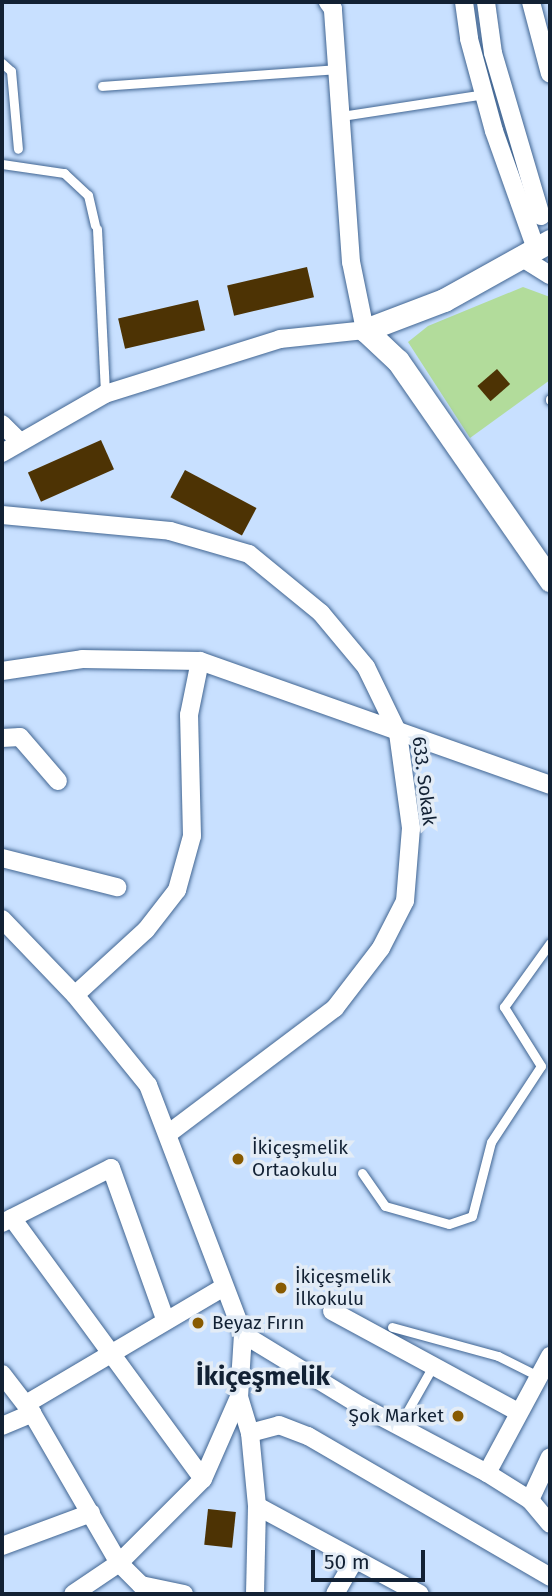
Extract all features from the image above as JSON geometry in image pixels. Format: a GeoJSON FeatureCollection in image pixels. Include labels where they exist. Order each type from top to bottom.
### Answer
{"type":"FeatureCollection","features":[{"type":"Feature","properties":{"kind":"street"},"geometry":{"type":"LineString","coordinates":[[328,2],[333,9],[351,262],[365,330],[406,371],[550,580]]}},
{"type":"Feature","properties":{"kind":"street"},"geometry":{"type":"LineString","coordinates":[[464,2],[485,94],[536,249],[550,275]]}},
{"type":"Feature","properties":{"kind":"street"},"geometry":{"type":"LineString","coordinates":[[486,2],[493,53],[541,216]]}},
{"type":"Feature","properties":{"kind":"street"},"geometry":{"type":"LineString","coordinates":[[531,2],[550,74]]}},
{"type":"Feature","properties":{"kind":"street"},"geometry":{"type":"LineString","coordinates":[[2,453],[105,394],[280,339],[365,330],[444,300],[536,249]]}},
{"type":"Feature","properties":{"kind":"street"},"geometry":{"type":"LineString","coordinates":[[2,424],[20,442]]}},
{"type":"Feature","properties":{"kind":"street","name":"633. Sokak"},"geometry":{"type":"LineString","coordinates":[[2,515],[170,531],[249,554],[321,613],[366,667],[398,733],[411,828],[405,901],[381,948],[335,1008],[168,1134]]}},
{"type":"Feature","properties":{"kind":"street"},"geometry":{"type":"LineString","coordinates":[[2,671],[82,659],[200,661],[550,785]]}},
{"type":"Feature","properties":{"kind":"street"},"geometry":{"type":"LineString","coordinates":[[75,995],[146,930],[177,890],[192,836],[189,715],[200,661]]}},
{"type":"Feature","properties":{"kind":"street"},"geometry":{"type":"LineString","coordinates":[[2,738],[20,737],[58,781]]}},
{"type":"Feature","properties":{"kind":"street"},"geometry":{"type":"LineString","coordinates":[[2,858],[117,887]]}},
{"type":"Feature","properties":{"kind":"street"},"geometry":{"type":"LineString","coordinates":[[2,919],[75,995],[148,1085],[243,1334],[239,1397],[203,1479],[119,1563],[73,1594]]}},
{"type":"Feature","properties":{"kind":"street"},"geometry":{"type":"LineString","coordinates":[[166,1320],[111,1168],[7,1220],[113,1353],[203,1479]]}},
{"type":"Feature","properties":{"kind":"street"},"geometry":{"type":"LineString","coordinates":[[2,1426],[113,1353],[225,1287]]}},
{"type":"Feature","properties":{"kind":"street"},"geometry":{"type":"LineString","coordinates":[[332,1311],[518,1412]]}},
{"type":"Feature","properties":{"kind":"street"},"geometry":{"type":"LineString","coordinates":[[243,1334],[399,1426],[487,1473],[530,1500],[550,1524]]}},
{"type":"Feature","properties":{"kind":"street"},"geometry":{"type":"LineString","coordinates":[[487,1473],[518,1412],[546,1367]]}},
{"type":"Feature","properties":{"kind":"street"},"geometry":{"type":"LineString","coordinates":[[2,1374],[29,1409],[119,1563],[141,1585],[184,1594]]}},
{"type":"Feature","properties":{"kind":"street"},"geometry":{"type":"LineString","coordinates":[[239,1397],[250,1433],[257,1506],[258,1593]]}},
{"type":"Feature","properties":{"kind":"street"},"geometry":{"type":"LineString","coordinates":[[250,1433],[279,1424],[308,1436],[550,1577]]}},
{"type":"Feature","properties":{"kind":"street"},"geometry":{"type":"LineString","coordinates":[[530,1500],[550,1457]]}},
{"type":"Feature","properties":{"kind":"street"},"geometry":{"type":"LineString","coordinates":[[257,1506],[420,1594]]}},
{"type":"Feature","properties":{"kind":"street"},"geometry":{"type":"LineString","coordinates":[[2,1546],[91,1513]]}},
{"type":"Feature","properties":{"kind":"street"},"geometry":{"type":"LineString","coordinates":[[335,1594],[355,1559]]}},
{"type":"Feature","properties":{"kind":"lane"},"geometry":{"type":"LineString","coordinates":[[2,63],[11,71],[18,149]]}},
{"type":"Feature","properties":{"kind":"lane"},"geometry":{"type":"LineString","coordinates":[[102,86],[337,69]]}},
{"type":"Feature","properties":{"kind":"lane"},"geometry":{"type":"LineString","coordinates":[[341,116],[485,94]]}},
{"type":"Feature","properties":{"kind":"lane"},"geometry":{"type":"LineString","coordinates":[[2,164],[64,173],[88,195],[96,227],[105,394]]}},
{"type":"Feature","properties":{"kind":"lane"},"geometry":{"type":"LineString","coordinates":[[362,1173],[385,1206],[449,1224],[472,1216],[491,1142],[541,1066],[503,1006],[550,943]]}},
{"type":"Feature","properties":{"kind":"lane"},"geometry":{"type":"LineString","coordinates":[[392,1327],[546,1367]]}},
{"type":"Feature","properties":{"kind":"lane"},"geometry":{"type":"LineString","coordinates":[[399,1426],[433,1366]]}},
{"type":"Feature","properties":{"kind":"green space"},"geometry":{"type":"Polygon","coordinates":[[[523,287],[550,297],[550,380],[470,438],[408,342],[428,326],[523,287]]]}},
{"type":"Feature","properties":{"kind":"building"},"geometry":{"type":"Polygon","coordinates":[[[307,267],[314,297],[234,316],[227,285],[307,267]]]}},
{"type":"Feature","properties":{"kind":"building"},"geometry":{"type":"Polygon","coordinates":[[[198,300],[205,330],[125,349],[118,318],[198,300]]]}},
{"type":"Feature","properties":{"kind":"building"},"geometry":{"type":"Polygon","coordinates":[[[497,369],[510,384],[490,401],[477,386],[497,369]]]}},
{"type":"Feature","properties":{"kind":"building"},"geometry":{"type":"Polygon","coordinates":[[[101,440],[114,469],[41,502],[28,473],[101,440]]]}},
{"type":"Feature","properties":{"kind":"building"},"geometry":{"type":"Polygon","coordinates":[[[185,470],[257,508],[242,535],[170,497],[185,470]]]}},
{"type":"Feature","properties":{"kind":"building"},"geometry":{"type":"Polygon","coordinates":[[[208,1509],[236,1512],[232,1548],[204,1545],[208,1509]]]}},
{"type":"Feature","properties":{"kind":"place","name":"İkiçeşmelik Ortaokulu"},"geometry":{"type":"Point","coordinates":[238,1159]}},
{"type":"Feature","properties":{"kind":"place","name":"İkiçeşmelik İlkokulu"},"geometry":{"type":"Point","coordinates":[281,1288]}},
{"type":"Feature","properties":{"kind":"place","name":"Beyaz Fırın"},"geometry":{"type":"Point","coordinates":[198,1323]}},
{"type":"Feature","properties":{"kind":"place","name":"Şok Market"},"geometry":{"type":"Point","coordinates":[458,1416]}},
{"type":"Feature","properties":{"kind":"district","name":"İkiçeşmelik"},"geometry":{"type":"Point","coordinates":[263,1377]}}]}
